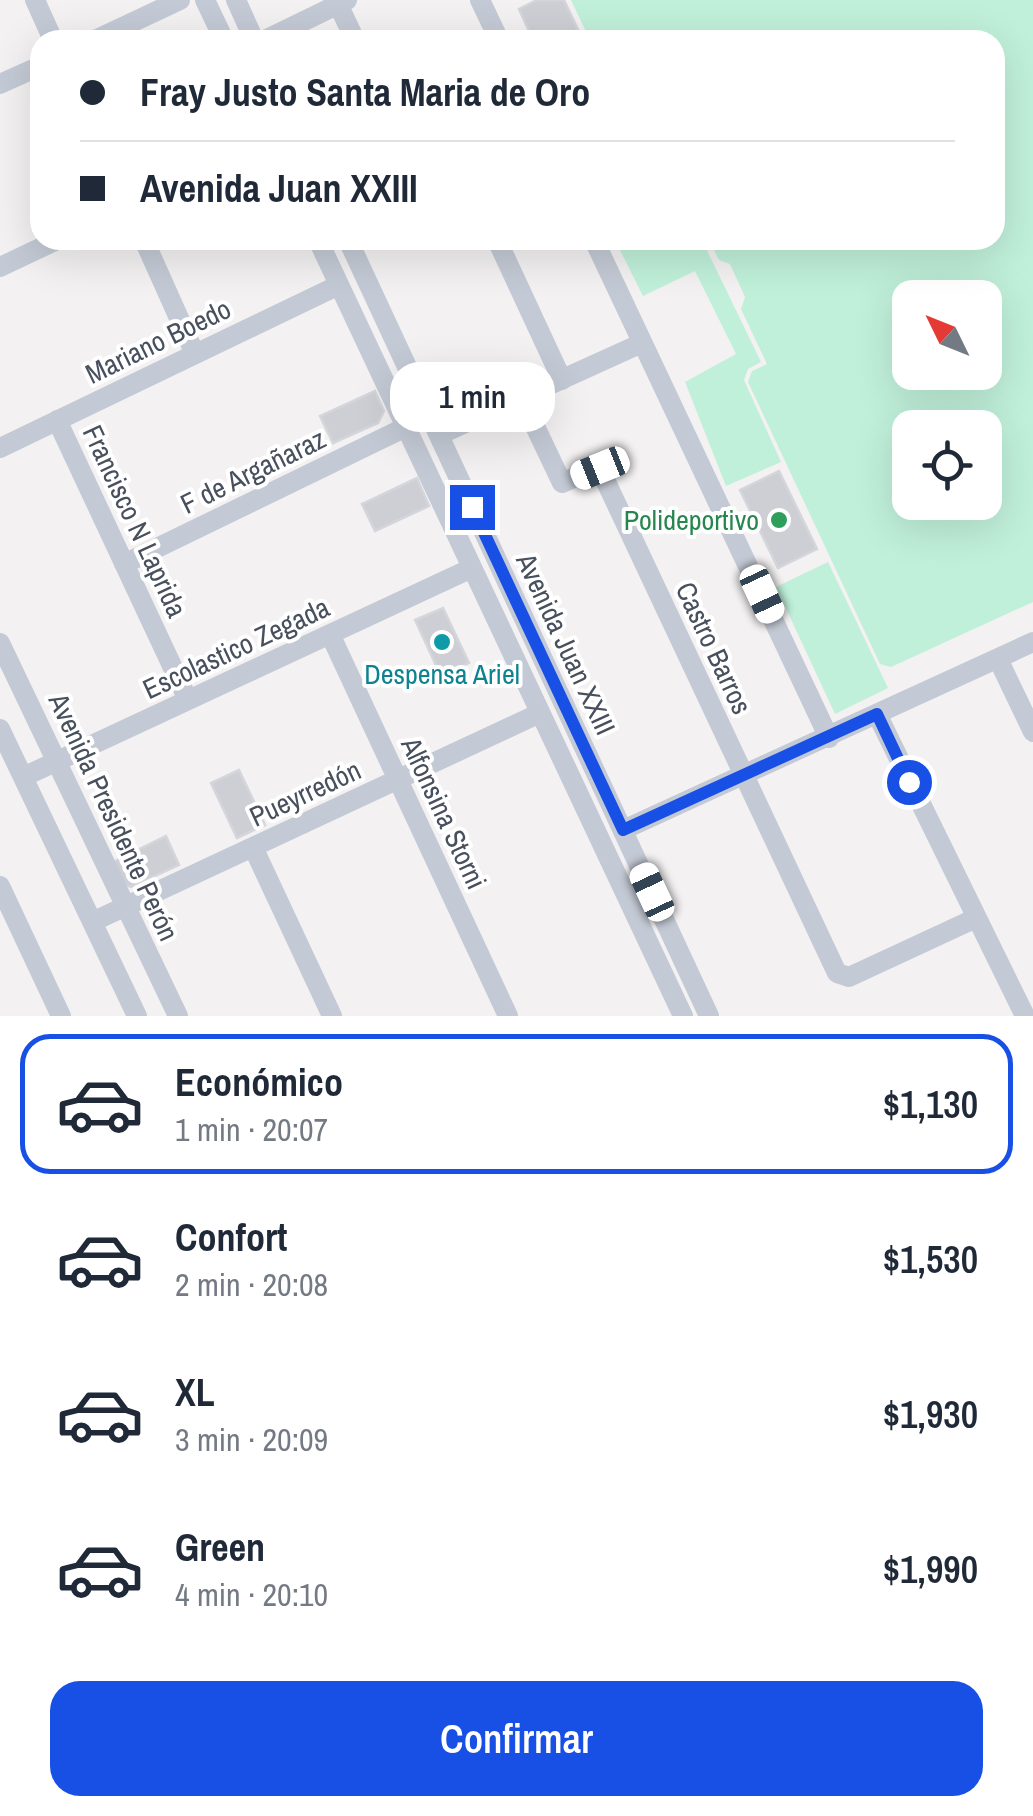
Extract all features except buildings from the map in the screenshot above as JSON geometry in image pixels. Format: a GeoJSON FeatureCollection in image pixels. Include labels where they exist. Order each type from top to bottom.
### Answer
{"type":"FeatureCollection","features":[{"type":"Feature","properties":{"kind":"street"},"geometry":{"type":"LineString","coordinates":[[35,0],[48,30]]}},
{"type":"Feature","properties":{"kind":"street"},"geometry":{"type":"LineString","coordinates":[[116,30],[180,0]]}},
{"type":"Feature","properties":{"kind":"street"},"geometry":{"type":"LineString","coordinates":[[205,0],[219,30]]}},
{"type":"Feature","properties":{"kind":"street"},"geometry":{"type":"LineString","coordinates":[[236,0],[250,30]]}},
{"type":"Feature","properties":{"kind":"street"},"geometry":{"type":"LineString","coordinates":[[480,0],[494,30]]}},
{"type":"Feature","properties":{"kind":"street"},"geometry":{"type":"LineString","coordinates":[[286,30],[343,2],[351,30]]}},
{"type":"Feature","properties":{"kind":"street"},"geometry":{"type":"LineString","coordinates":[[0,84],[30,70]]}},
{"type":"Feature","properties":{"kind":"street"},"geometry":{"type":"LineString","coordinates":[[0,267],[36,250]]}},
{"type":"Feature","properties":{"kind":"street"},"geometry":{"type":"LineString","coordinates":[[149,250],[196,354]]}},
{"type":"Feature","properties":{"kind":"street","name":"Avenida Juan XXIII"},"geometry":{"type":"LineString","coordinates":[[323,250],[683,1016]]}},
{"type":"Feature","properties":{"kind":"street","name":"Avenida Juan XXIII"},"geometry":{"type":"LineString","coordinates":[[353,250],[709,1016]]}},
{"type":"Feature","properties":{"kind":"street"},"geometry":{"type":"LineString","coordinates":[[503,250],[562,380]]}},
{"type":"Feature","properties":{"kind":"street"},"geometry":{"type":"LineString","coordinates":[[599,250],[829,738]]}},
{"type":"Feature","properties":{"kind":"street","name":"Mariano Boedo"},"geometry":{"type":"LineString","coordinates":[[0,448],[339,284]]}},
{"type":"Feature","properties":{"kind":"street"},"geometry":{"type":"LineString","coordinates":[[439,436],[642,343]]}},
{"type":"Feature","properties":{"kind":"street","name":"Castro Barros"},"geometry":{"type":"LineString","coordinates":[[522,399],[562,483],[600,468],[838,973],[850,977],[974,920]]}},
{"type":"Feature","properties":{"kind":"street","name":"Francisco N Laprida"},"geometry":{"type":"LineString","coordinates":[[57,420],[188,700]]}},
{"type":"Feature","properties":{"kind":"street","name":"F de Argañaraz"},"geometry":{"type":"LineString","coordinates":[[124,564],[406,427]]}},
{"type":"Feature","properties":{"kind":"street","name":"Escolastico Zegada"},"geometry":{"type":"LineString","coordinates":[[23,777],[472,568]]}},
{"type":"Feature","properties":{"kind":"street","name":"Alfonsina Storni"},"geometry":{"type":"LineString","coordinates":[[330,634],[508,1016]]}},
{"type":"Feature","properties":{"kind":"street","name":"Avenida Presidente Perón"},"geometry":{"type":"LineString","coordinates":[[0,642],[178,1016]]}},
{"type":"Feature","properties":{"kind":"street"},"geometry":{"type":"LineString","coordinates":[[623,830],[1033,642]]}},
{"type":"Feature","properties":{"kind":"street"},"geometry":{"type":"LineString","coordinates":[[998,658],[1033,732]]}},
{"type":"Feature","properties":{"kind":"street","name":"Pueyrredón"},"geometry":{"type":"LineString","coordinates":[[92,922],[540,713]]}},
{"type":"Feature","properties":{"kind":"street"},"geometry":{"type":"LineString","coordinates":[[877,714],[974,920],[1025,1016]]}},
{"type":"Feature","properties":{"kind":"street"},"geometry":{"type":"LineString","coordinates":[[0,729],[138,1016]]}},
{"type":"Feature","properties":{"kind":"street"},"geometry":{"type":"LineString","coordinates":[[252,847],[332,1016]]}},
{"type":"Feature","properties":{"kind":"street"},"geometry":{"type":"LineString","coordinates":[[0,886],[8,926],[61,1016]]}},
{"type":"Feature","properties":{"kind":"green space"},"geometry":{"type":"Polygon","coordinates":[[[571,0],[1033,0],[1033,602],[891,667],[880,664],[748,382],[752,371],[767,364],[741,309],[745,297],[730,264],[719,260],[714,250],[1005,250],[1005,30],[585,30],[571,0]]]}},
{"type":"Feature","properties":{"kind":"green space"},"geometry":{"type":"Polygon","coordinates":[[[620,250],[707,250],[761,362],[748,369],[744,380],[781,462],[726,486],[685,382],[736,354],[695,271],[643,296],[620,250]]]}},
{"type":"Feature","properties":{"kind":"green space"},"geometry":{"type":"Polygon","coordinates":[[[828,562],[888,688],[835,714],[776,587],[828,562]]]}},
{"type":"Feature","properties":{"kind":"place","name":"Polideportivo"},"geometry":{"type":"Point","coordinates":[779,520]}},
{"type":"Feature","properties":{"kind":"place","name":"Despensa Ariel"},"geometry":{"type":"Point","coordinates":[442,642]}},
{"type":"Feature","properties":{"kind":"route"},"geometry":{"type":"LineString","coordinates":[[472,507],[623,830],[877,714],[909,782]]}}]}
